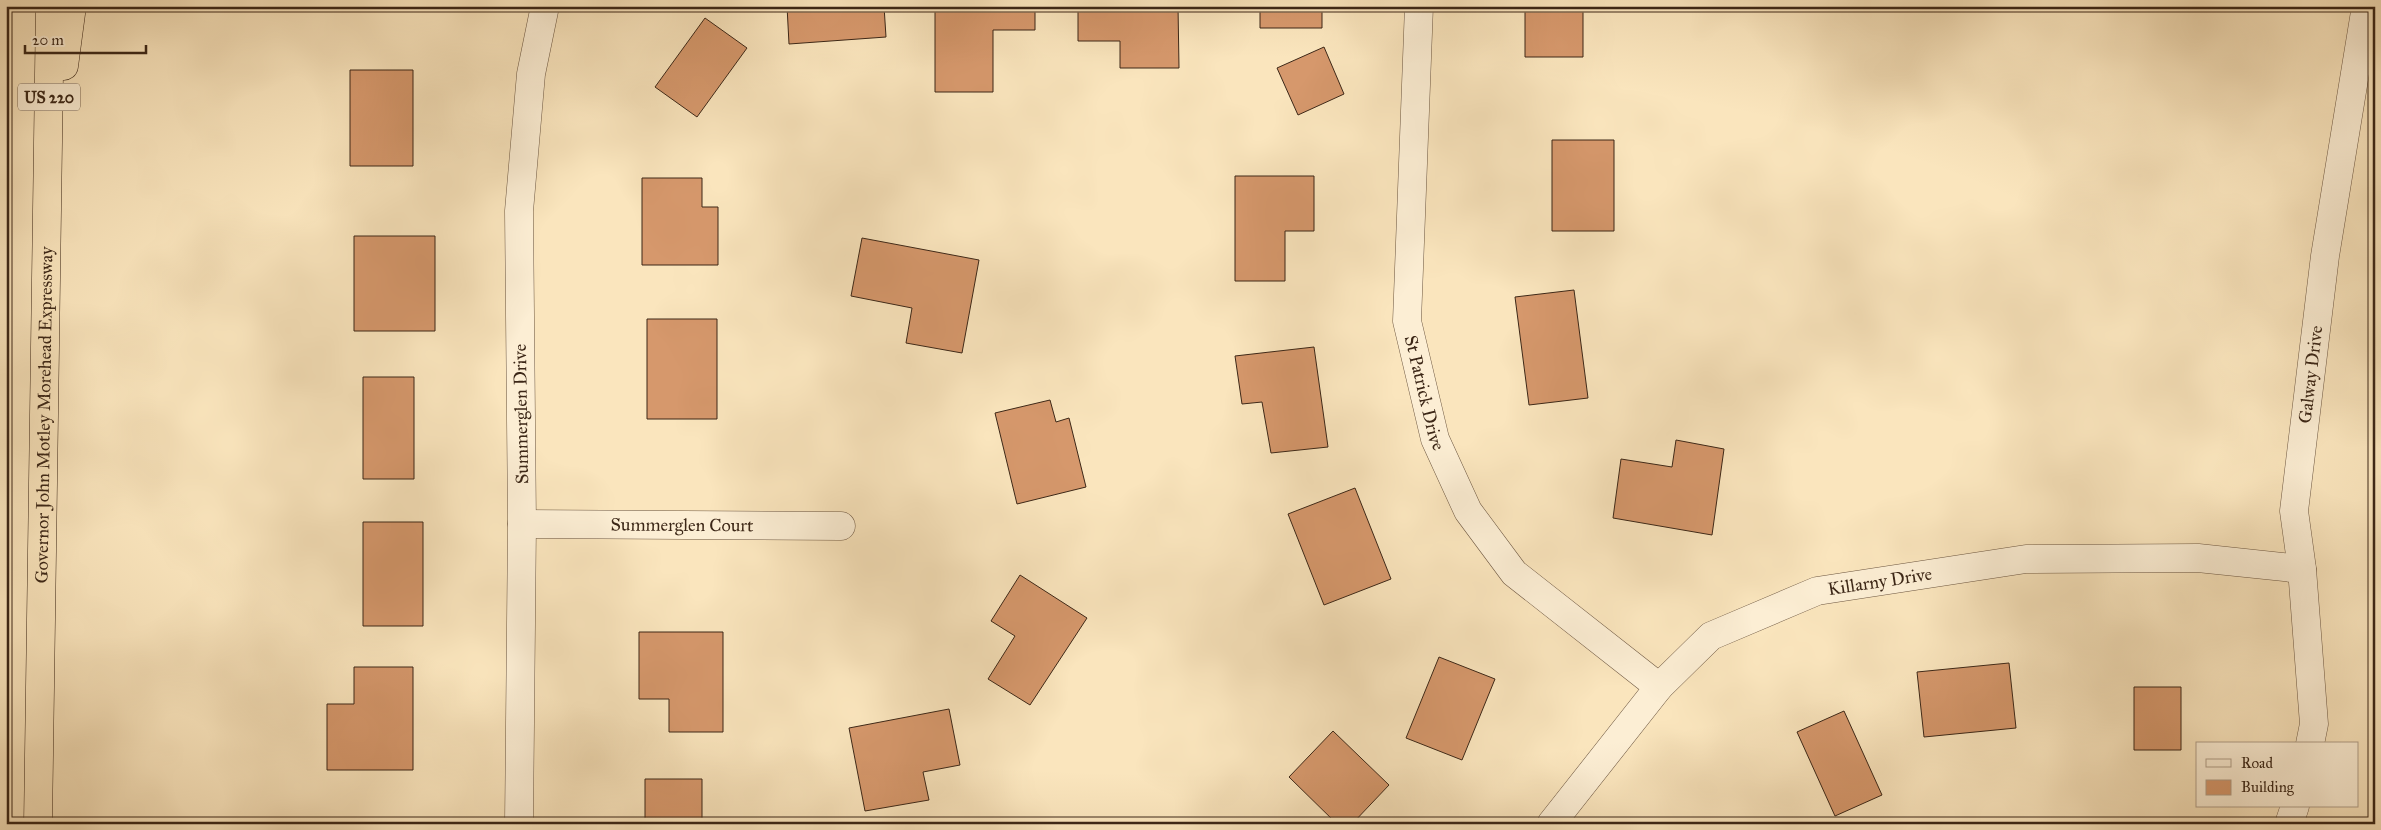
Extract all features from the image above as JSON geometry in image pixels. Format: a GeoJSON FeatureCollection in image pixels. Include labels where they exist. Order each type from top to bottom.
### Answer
{"type":"FeatureCollection","features":[{"type":"Feature","properties":{"kind":"highway","name":"Governor John Motley Morehead Expressway"},"geometry":{"type":"LineString","coordinates":[[38,824],[50,6]]}},
{"type":"Feature","properties":{"kind":"highway"},"geometry":{"type":"LineString","coordinates":[[48,188],[72,6]]}},
{"type":"Feature","properties":{"kind":"street","name":"Summerglen Drive"},"geometry":{"type":"LineString","coordinates":[[519,824],[522,524],[519,211],[532,74],[545,6]]}},
{"type":"Feature","properties":{"kind":"street","name":"St Patrick Drive"},"geometry":{"type":"LineString","coordinates":[[1419,6],[1407,321],[1435,439],[1468,511],[1514,573],[1659,687]]}},
{"type":"Feature","properties":{"kind":"street","name":"Galway Drive"},"geometry":{"type":"LineString","coordinates":[[2310,742],[2314,724],[2302,569],[2294,511],[2325,256],[2366,6]]}},
{"type":"Feature","properties":{"kind":"street","name":"Summerglen Court"},"geometry":{"type":"LineString","coordinates":[[522,524],[841,526]]}},
{"type":"Feature","properties":{"kind":"street","name":"Killarny Drive"},"geometry":{"type":"LineString","coordinates":[[1551,824],[1659,687],[1711,636],[1817,591],[2026,559],[2198,558],[2302,569]]}},
{"type":"Feature","properties":{"kind":"street"},"geometry":{"type":"LineString","coordinates":[[2289,824],[2294,808]]}},
{"type":"Feature","properties":{"kind":"building"},"geometry":{"type":"Polygon","coordinates":[[[787,6],[884,6],[886,37],[789,44],[787,6]]]}},
{"type":"Feature","properties":{"kind":"building"},"geometry":{"type":"Polygon","coordinates":[[[935,6],[1035,6],[1035,30],[993,30],[993,92],[935,92],[935,6]]]}},
{"type":"Feature","properties":{"kind":"building"},"geometry":{"type":"Polygon","coordinates":[[[1078,6],[1178,6],[1179,68],[1120,68],[1120,41],[1078,41],[1078,6]]]}},
{"type":"Feature","properties":{"kind":"building"},"geometry":{"type":"Polygon","coordinates":[[[1260,6],[1322,6],[1322,28],[1260,28],[1260,6]]]}},
{"type":"Feature","properties":{"kind":"building"},"geometry":{"type":"Polygon","coordinates":[[[1525,6],[1583,6],[1583,57],[1525,57],[1525,6]]]}},
{"type":"Feature","properties":{"kind":"building"},"geometry":{"type":"Polygon","coordinates":[[[705,18],[747,48],[697,117],[655,87],[705,18]]]}},
{"type":"Feature","properties":{"kind":"building"},"geometry":{"type":"Polygon","coordinates":[[[1324,47],[1344,94],[1298,115],[1277,68],[1324,47]]]}},
{"type":"Feature","properties":{"kind":"building"},"geometry":{"type":"Polygon","coordinates":[[[350,70],[413,70],[413,166],[350,166],[350,70]]]}},
{"type":"Feature","properties":{"kind":"building"},"geometry":{"type":"Polygon","coordinates":[[[1552,140],[1614,140],[1614,231],[1552,231],[1552,140]]]}},
{"type":"Feature","properties":{"kind":"building"},"geometry":{"type":"Polygon","coordinates":[[[1235,176],[1314,176],[1314,231],[1285,231],[1285,281],[1235,281],[1235,176]]]}},
{"type":"Feature","properties":{"kind":"building"},"geometry":{"type":"Polygon","coordinates":[[[642,178],[702,178],[702,207],[718,207],[718,265],[642,265],[642,178]]]}},
{"type":"Feature","properties":{"kind":"building"},"geometry":{"type":"Polygon","coordinates":[[[354,236],[435,236],[435,331],[354,331],[354,236]]]}},
{"type":"Feature","properties":{"kind":"building"},"geometry":{"type":"Polygon","coordinates":[[[862,238],[979,260],[962,353],[906,343],[912,308],[851,296],[862,238]]]}},
{"type":"Feature","properties":{"kind":"building"},"geometry":{"type":"Polygon","coordinates":[[[1574,290],[1588,398],[1529,405],[1515,297],[1574,290]]]}},
{"type":"Feature","properties":{"kind":"building"},"geometry":{"type":"Polygon","coordinates":[[[647,319],[717,319],[717,419],[647,419],[647,319]]]}},
{"type":"Feature","properties":{"kind":"building"},"geometry":{"type":"Polygon","coordinates":[[[1314,347],[1328,447],[1271,453],[1262,402],[1242,404],[1235,356],[1314,347]]]}},
{"type":"Feature","properties":{"kind":"building"},"geometry":{"type":"Polygon","coordinates":[[[363,377],[414,377],[414,479],[363,479],[363,377]]]}},
{"type":"Feature","properties":{"kind":"building"},"geometry":{"type":"Polygon","coordinates":[[[1050,400],[1056,422],[1069,418],[1086,487],[1017,504],[995,413],[1050,400]]]}},
{"type":"Feature","properties":{"kind":"building"},"geometry":{"type":"Polygon","coordinates":[[[1676,440],[1724,449],[1712,535],[1613,518],[1621,459],[1672,467],[1676,440]]]}},
{"type":"Feature","properties":{"kind":"building"},"geometry":{"type":"Polygon","coordinates":[[[1355,488],[1391,579],[1324,605],[1288,514],[1355,488]]]}},
{"type":"Feature","properties":{"kind":"building"},"geometry":{"type":"Polygon","coordinates":[[[363,522],[423,522],[423,626],[363,626],[363,522]]]}},
{"type":"Feature","properties":{"kind":"building"},"geometry":{"type":"Polygon","coordinates":[[[1020,575],[1087,618],[1030,705],[988,679],[1015,636],[991,621],[1020,575]]]}},
{"type":"Feature","properties":{"kind":"building"},"geometry":{"type":"Polygon","coordinates":[[[639,632],[723,632],[723,732],[669,732],[669,699],[639,699],[639,632]]]}},
{"type":"Feature","properties":{"kind":"building"},"geometry":{"type":"Polygon","coordinates":[[[1439,657],[1495,679],[1462,760],[1406,738],[1439,657]]]}},
{"type":"Feature","properties":{"kind":"building"},"geometry":{"type":"Polygon","coordinates":[[[2009,663],[2016,728],[1924,737],[1917,672],[2009,663]]]}},
{"type":"Feature","properties":{"kind":"building"},"geometry":{"type":"Polygon","coordinates":[[[354,667],[413,667],[413,770],[327,770],[327,704],[354,704],[354,667]]]}},
{"type":"Feature","properties":{"kind":"building"},"geometry":{"type":"Polygon","coordinates":[[[2134,687],[2181,687],[2181,750],[2134,750],[2134,687]]]}},
{"type":"Feature","properties":{"kind":"building"},"geometry":{"type":"Polygon","coordinates":[[[949,709],[960,765],[923,772],[929,800],[865,811],[849,728],[949,709]]]}},
{"type":"Feature","properties":{"kind":"building"},"geometry":{"type":"Polygon","coordinates":[[[1844,711],[1882,795],[1835,816],[1797,732],[1844,711]]]}},
{"type":"Feature","properties":{"kind":"building"},"geometry":{"type":"Polygon","coordinates":[[[1333,731],[1389,785],[1352,824],[1337,824],[1289,777],[1333,731]]]}},
{"type":"Feature","properties":{"kind":"building"},"geometry":{"type":"Polygon","coordinates":[[[645,779],[702,779],[702,821],[729,821],[729,824],[645,824],[645,779]]]}},
{"type":"Feature","properties":{"kind":"building"},"geometry":{"type":"Polygon","coordinates":[[[352,822],[406,822],[406,824],[352,824],[352,822]]]}}]}
